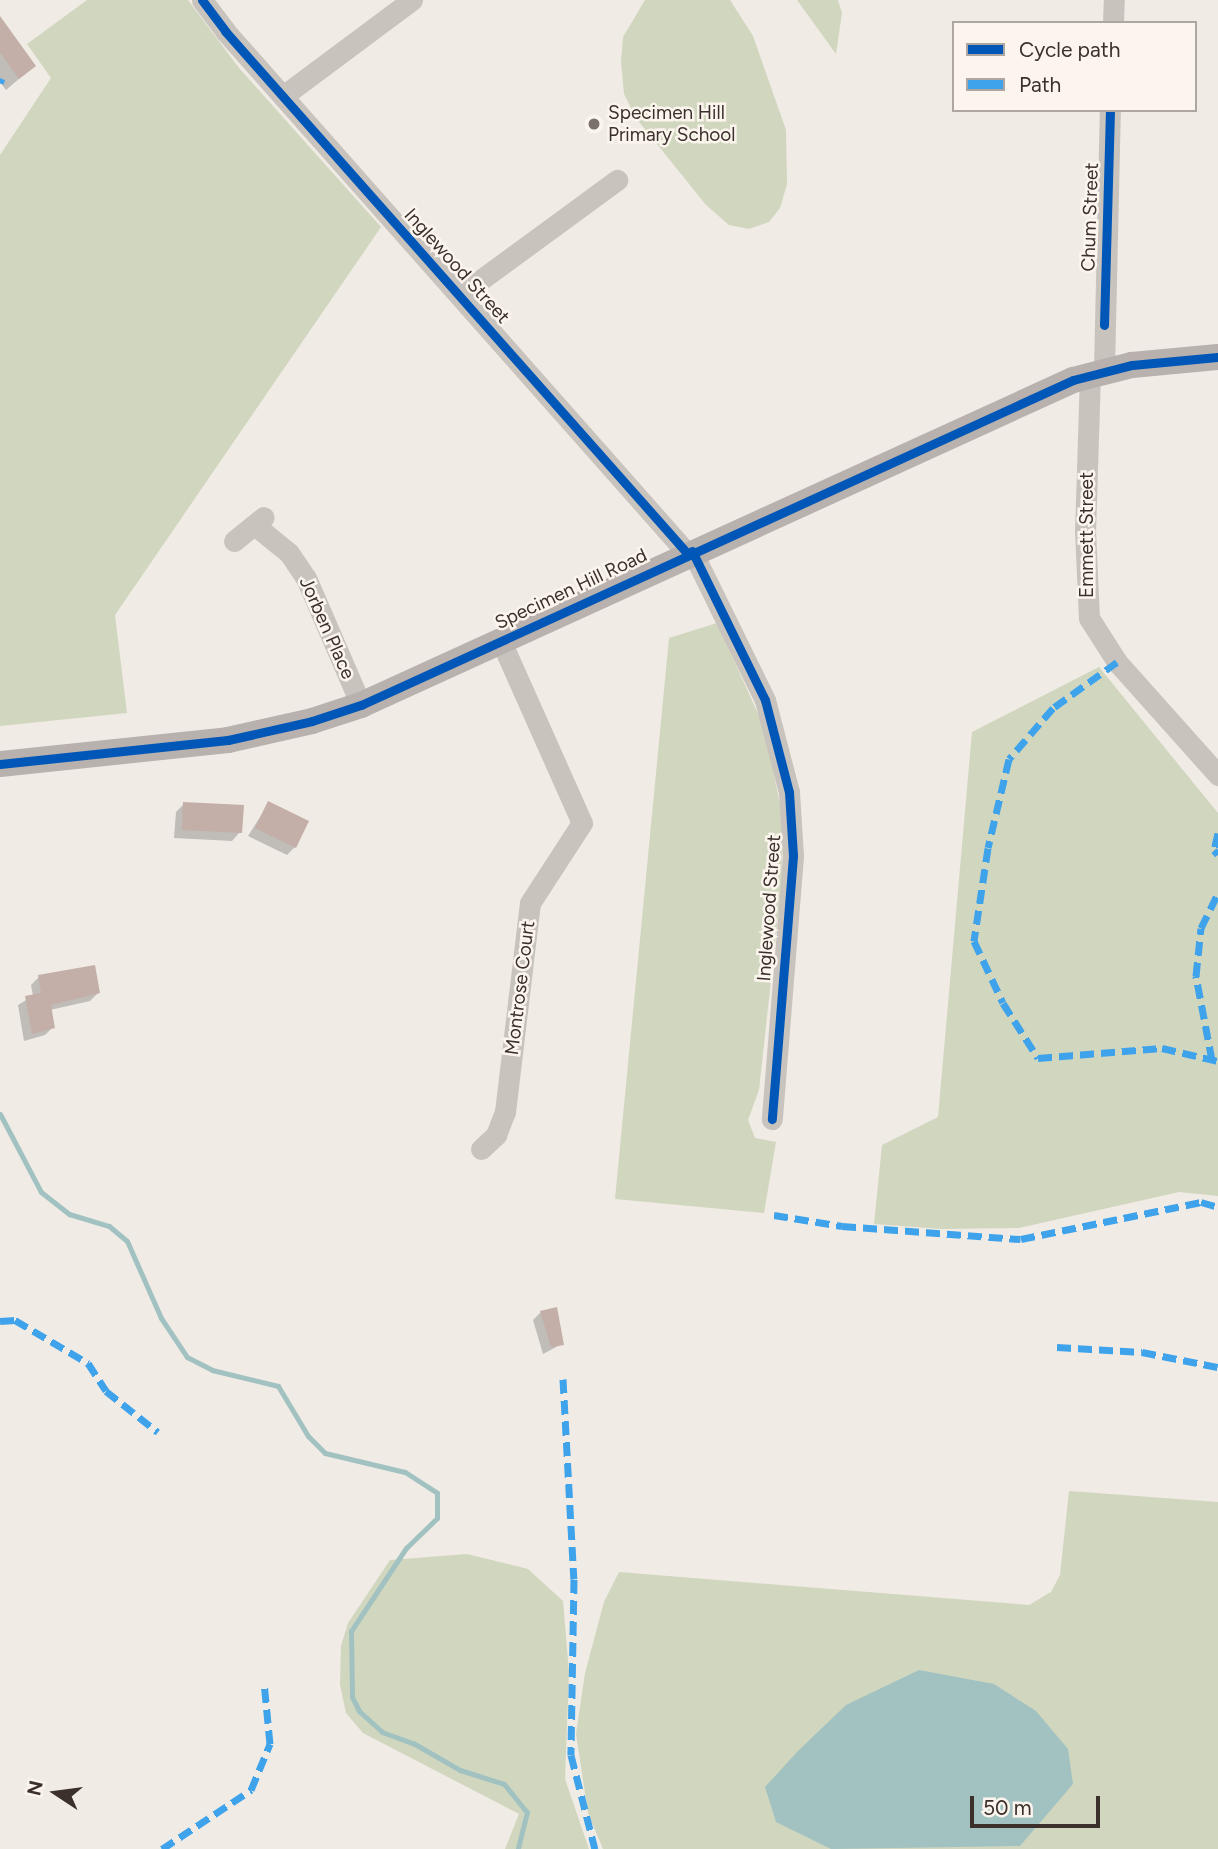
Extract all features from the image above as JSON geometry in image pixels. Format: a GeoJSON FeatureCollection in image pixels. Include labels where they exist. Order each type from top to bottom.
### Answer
{"type":"FeatureCollection","features":[{"type":"Feature","properties":{"kind":"main road","name":"Specimen Hill Road"},"geometry":{"type":"LineString","coordinates":[[0,764],[228,740],[312,722],[361,705],[690,552],[1097,371],[1218,357]]}},
{"type":"Feature","properties":{"kind":"street","name":"Inglewood Street"},"geometry":{"type":"LineString","coordinates":[[202,0],[283,96],[690,552],[765,700],[789,792],[793,856],[772,1119]]}},
{"type":"Feature","properties":{"kind":"street"},"geometry":{"type":"LineString","coordinates":[[283,96],[412,0]]}},
{"type":"Feature","properties":{"kind":"street"},"geometry":{"type":"LineString","coordinates":[[1113,21],[1114,0]]}},
{"type":"Feature","properties":{"kind":"street","name":"Chum Street"},"geometry":{"type":"LineString","coordinates":[[1097,371],[1110,112]]}},
{"type":"Feature","properties":{"kind":"street"},"geometry":{"type":"LineString","coordinates":[[460,295],[617,180]]}},
{"type":"Feature","properties":{"kind":"street","name":"Emmett Street"},"geometry":{"type":"LineString","coordinates":[[1097,371],[1085,530],[1089,618],[1117,662],[1218,775]]}},
{"type":"Feature","properties":{"kind":"street","name":"Jorben Place"},"geometry":{"type":"LineString","coordinates":[[234,541],[261,521],[289,553],[306,578],[361,705]]}},
{"type":"Feature","properties":{"kind":"street","name":"Montrose Court"},"geometry":{"type":"LineString","coordinates":[[481,1149],[496,1135],[505,1112],[530,903],[582,823],[501,641]]}},
{"type":"Feature","properties":{"kind":"green space"},"geometry":{"type":"Polygon","coordinates":[[[87,0],[188,0],[239,68],[381,227],[115,615],[127,713],[0,726],[0,155],[51,78],[27,44],[87,0]]]}},
{"type":"Feature","properties":{"kind":"green space"},"geometry":{"type":"Polygon","coordinates":[[[645,0],[730,0],[753,36],[786,130],[787,184],[780,208],[769,222],[749,229],[729,225],[706,205],[636,118],[624,94],[621,62],[623,37],[645,0]]]}},
{"type":"Feature","properties":{"kind":"green space"},"geometry":{"type":"Polygon","coordinates":[[[797,0],[838,0],[842,13],[836,54],[797,0]]]}},
{"type":"Feature","properties":{"kind":"green space"},"geometry":{"type":"Polygon","coordinates":[[[717,623],[764,727],[783,818],[782,880],[759,1090],[748,1120],[755,1138],[776,1142],[764,1213],[615,1199],[669,638],[717,623]]]}},
{"type":"Feature","properties":{"kind":"green space"},"geometry":{"type":"Polygon","coordinates":[[[1099,667],[1218,813],[1218,1196],[1179,1192],[1019,1228],[941,1229],[874,1224],[882,1145],[938,1117],[972,732],[1099,667]]]}},
{"type":"Feature","properties":{"kind":"green space"},"geometry":{"type":"Polygon","coordinates":[[[1069,1491],[1218,1502],[1218,1849],[603,1849],[588,1813],[576,1734],[585,1673],[604,1602],[619,1572],[1029,1605],[1051,1592],[1060,1575],[1069,1491]]]}},
{"type":"Feature","properties":{"kind":"green space"},"geometry":{"type":"Polygon","coordinates":[[[467,1554],[528,1569],[563,1601],[569,1672],[565,1779],[589,1849],[505,1849],[519,1814],[363,1733],[346,1713],[340,1685],[341,1646],[348,1623],[390,1560],[467,1554]]]}},
{"type":"Feature","properties":{"kind":"water"},"geometry":{"type":"Polygon","coordinates":[[[919,1670],[994,1684],[1036,1711],[1068,1749],[1073,1784],[1020,1846],[831,1849],[776,1822],[765,1787],[798,1751],[846,1705],[919,1670]]]}},
{"type":"Feature","properties":{"kind":"building"},"geometry":{"type":"Polygon","coordinates":[[[0,16],[36,66],[19,79],[0,52],[0,16]]]}},
{"type":"Feature","properties":{"kind":"building"},"geometry":{"type":"Polygon","coordinates":[[[268,801],[309,821],[296,848],[255,828],[268,801]]]}},
{"type":"Feature","properties":{"kind":"building"},"geometry":{"type":"Polygon","coordinates":[[[183,802],[244,805],[242,833],[182,830],[183,802]]]}},
{"type":"Feature","properties":{"kind":"building"},"geometry":{"type":"Polygon","coordinates":[[[95,965],[100,993],[51,1005],[55,1028],[32,1034],[25,996],[41,993],[38,975],[95,965]]]}},
{"type":"Feature","properties":{"kind":"building"},"geometry":{"type":"Polygon","coordinates":[[[557,1307],[564,1345],[551,1347],[540,1311],[557,1307]]]}},
{"type":"Feature","properties":{"kind":"waterway"},"geometry":{"type":"LineString","coordinates":[[0,1114],[41,1192],[69,1214],[109,1226],[127,1241],[161,1318],[187,1357],[212,1370],[278,1386],[308,1436],[325,1453],[405,1472],[437,1493],[437,1518],[406,1548],[351,1631],[352,1697],[359,1711],[382,1732],[413,1743],[460,1770],[504,1784],[527,1812],[518,1849]]}},
{"type":"Feature","properties":{"kind":"marked path"},"geometry":{"type":"LineString","coordinates":[[0,83],[2,78]]}},
{"type":"Feature","properties":{"kind":"marked path"},"geometry":{"type":"LineString","coordinates":[[1117,662],[1053,708],[1009,759],[988,848],[974,941],[1003,1003],[1038,1058],[1162,1048],[1218,1061]]}},
{"type":"Feature","properties":{"kind":"marked path"},"geometry":{"type":"LineString","coordinates":[[1218,833],[1214,850],[1218,855]]}},
{"type":"Feature","properties":{"kind":"marked path"},"geometry":{"type":"LineString","coordinates":[[1212,1060],[1196,976],[1201,928],[1218,893]]}},
{"type":"Feature","properties":{"kind":"marked path"},"geometry":{"type":"LineString","coordinates":[[774,1215],[842,1226],[1021,1239],[1201,1202],[1218,1207]]}},
{"type":"Feature","properties":{"kind":"marked path"},"geometry":{"type":"LineString","coordinates":[[0,1321],[15,1320],[88,1363],[106,1391],[158,1432]]}},
{"type":"Feature","properties":{"kind":"marked path"},"geometry":{"type":"LineString","coordinates":[[1057,1347],[1142,1352],[1218,1367]]}},
{"type":"Feature","properties":{"kind":"marked path"},"geometry":{"type":"LineString","coordinates":[[563,1379],[574,1579],[571,1755],[595,1849]]}},
{"type":"Feature","properties":{"kind":"marked path"},"geometry":{"type":"LineString","coordinates":[[162,1849],[251,1790],[270,1744],[264,1682]]}},
{"type":"Feature","properties":{"kind":"cycle path"},"geometry":{"type":"LineString","coordinates":[[202,0],[225,31],[687,553]]}},
{"type":"Feature","properties":{"kind":"cycle path"},"geometry":{"type":"LineString","coordinates":[[1104,325],[1110,112]]}},
{"type":"Feature","properties":{"kind":"cycle path"},"geometry":{"type":"LineString","coordinates":[[0,764],[228,740],[312,721],[361,705],[1073,380],[1132,365],[1218,357]]}},
{"type":"Feature","properties":{"kind":"cycle path"},"geometry":{"type":"LineString","coordinates":[[692,551],[765,700],[789,792],[793,856],[772,1119]]}},
{"type":"Feature","properties":{"kind":"place","name":"Specimen Hill Primary School"},"geometry":{"type":"Point","coordinates":[594,124]}}]}
